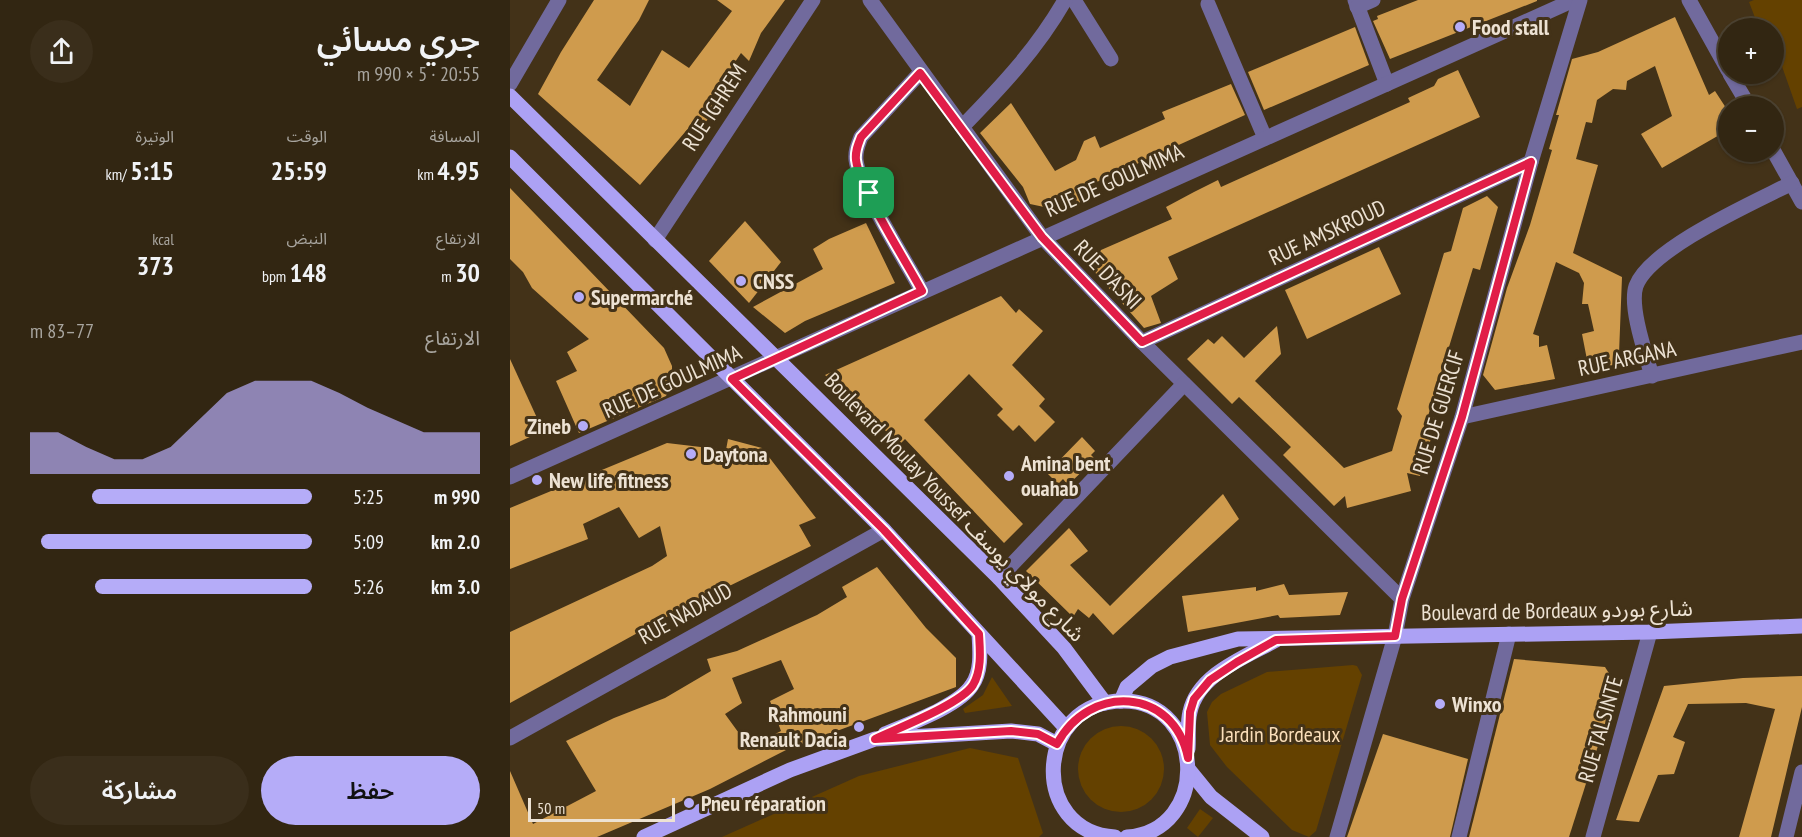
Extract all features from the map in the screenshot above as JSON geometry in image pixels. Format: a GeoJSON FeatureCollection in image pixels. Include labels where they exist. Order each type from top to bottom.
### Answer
{"type":"FeatureCollection","features":[{"type":"Feature","properties":{"kind":"main road","name":"Boulevard Moulay Youssef شارع مولاي يوسف"},"geometry":{"type":"LineString","coordinates":[[510,96],[999,578],[1113,702]]}},
{"type":"Feature","properties":{"kind":"main road"},"geometry":{"type":"LineString","coordinates":[[510,157],[884,530],[1066,728]]}},
{"type":"Feature","properties":{"kind":"main road","name":"Boulevard de Bordeaux شارع بوردو"},"geometry":{"type":"LineString","coordinates":[[1113,702],[1152,666],[1170,657],[1238,639],[1650,632],[1802,626]]}},
{"type":"Feature","properties":{"kind":"main road"},"geometry":{"type":"LineString","coordinates":[[644,837],[790,770],[875,739],[940,708],[970,689],[978,671],[979,634]]}},
{"type":"Feature","properties":{"kind":"main road","name":"Boulevard de Bordeaux شارع بوردو"},"geometry":{"type":"LineString","coordinates":[[1134,836],[1158,826],[1173,814],[1183,798],[1189,764],[1190,712],[1201,688],[1237,662],[1276,640]]}},
{"type":"Feature","properties":{"kind":"main road"},"geometry":{"type":"LineString","coordinates":[[1104,836],[1074,819],[1056,792],[1052,766],[1057,744],[1066,728],[1083,712],[1113,702],[1137,703],[1159,712],[1176,728],[1189,764],[1211,797],[1262,837]]}},
{"type":"Feature","properties":{"kind":"main road"},"geometry":{"type":"LineString","coordinates":[[875,739],[1011,731],[1038,734],[1057,744]]}},
{"type":"Feature","properties":{"kind":"main road"},"geometry":{"type":"LineString","coordinates":[[1134,836],[1165,837]]}},
{"type":"Feature","properties":{"kind":"street"},"geometry":{"type":"LineString","coordinates":[[510,84],[559,0]]}},
{"type":"Feature","properties":{"kind":"street","name":"RUE IGHREM"},"geometry":{"type":"LineString","coordinates":[[655,240],[743,103],[813,0]]}},
{"type":"Feature","properties":{"kind":"street","name":"RUE D'ASNI"},"geometry":{"type":"LineString","coordinates":[[870,0],[920,73],[1042,237],[1142,342],[1402,599]]}},
{"type":"Feature","properties":{"kind":"street"},"geometry":{"type":"LineString","coordinates":[[962,127],[1018,69],[1044,35],[1065,0]]}},
{"type":"Feature","properties":{"kind":"street"},"geometry":{"type":"LineString","coordinates":[[1074,0],[1111,59]]}},
{"type":"Feature","properties":{"kind":"street"},"geometry":{"type":"LineString","coordinates":[[1373,0],[1356,4],[1387,84]]}},
{"type":"Feature","properties":{"kind":"street","name":"RUE DE GOULMIMA"},"geometry":{"type":"LineString","coordinates":[[510,477],[1574,0]]}},
{"type":"Feature","properties":{"kind":"street","name":"RUE DE GUERCIF"},"geometry":{"type":"LineString","coordinates":[[1337,837],[1395,636],[1402,599],[1462,417],[1531,162],[1580,0]]}},
{"type":"Feature","properties":{"kind":"street"},"geometry":{"type":"LineString","coordinates":[[1689,0],[1718,52]]}},
{"type":"Feature","properties":{"kind":"street"},"geometry":{"type":"LineString","coordinates":[[1208,4],[1265,138]]}},
{"type":"Feature","properties":{"kind":"street"},"geometry":{"type":"LineString","coordinates":[[920,73],[861,137],[856,150],[856,160],[869,193],[922,291]]}},
{"type":"Feature","properties":{"kind":"street","name":"RUE AMSKROUD"},"geometry":{"type":"LineString","coordinates":[[1142,342],[1531,162]]}},
{"type":"Feature","properties":{"kind":"street"},"geometry":{"type":"LineString","coordinates":[[1780,162],[1802,202]]}},
{"type":"Feature","properties":{"kind":"street"},"geometry":{"type":"LineString","coordinates":[[1652,376],[1635,308],[1636,286],[1649,268],[1677,244],[1792,183]]}},
{"type":"Feature","properties":{"kind":"street","name":"RUE ARGANA"},"geometry":{"type":"LineString","coordinates":[[1462,417],[1802,342]]}},
{"type":"Feature","properties":{"kind":"street"},"geometry":{"type":"LineString","coordinates":[[999,578],[1184,384]]}},
{"type":"Feature","properties":{"kind":"street","name":"RUE NADAUD"},"geometry":{"type":"LineString","coordinates":[[510,738],[884,530]]}},
{"type":"Feature","properties":{"kind":"street","name":"RUE TALSINTE"},"geometry":{"type":"LineString","coordinates":[[1593,837],[1650,632]]}},
{"type":"Feature","properties":{"kind":"street"},"geometry":{"type":"LineString","coordinates":[[1459,837],[1509,634]]}},
{"type":"Feature","properties":{"kind":"street"},"geometry":{"type":"LineString","coordinates":[[1786,837],[1802,772]]}},
{"type":"Feature","properties":{"kind":"green space"},"geometry":{"type":"Polygon","coordinates":[[[1754,0],[1802,0],[1802,107],[1797,109],[1784,72],[1784,18],[1755,18],[1749,2],[1754,0]]]}},
{"type":"Feature","properties":{"kind":"green space","name":"Jardin Bordeaux"},"geometry":{"type":"Polygon","coordinates":[[[1357,666],[1362,675],[1316,831],[1309,837],[1292,830],[1227,767],[1210,745],[1207,712],[1212,702],[1221,694],[1267,672],[1357,666]]]}},
{"type":"Feature","properties":{"kind":"green space"},"geometry":{"type":"Polygon","coordinates":[[[992,677],[1012,706],[965,713],[963,709],[983,695],[992,677]]]}},
{"type":"Feature","properties":{"kind":"green space"},"geometry":{"type":"Polygon","coordinates":[[[1121,726],[1145,733],[1157,745],[1164,769],[1157,793],[1145,805],[1121,812],[1097,805],[1085,793],[1078,769],[1085,745],[1097,733],[1121,726]]]}},
{"type":"Feature","properties":{"kind":"green space"},"geometry":{"type":"Polygon","coordinates":[[[970,748],[1018,758],[1043,833],[1039,837],[722,837],[859,776],[970,748]]]}},
{"type":"Feature","properties":{"kind":"green space"},"geometry":{"type":"Polygon","coordinates":[[[1200,809],[1213,818],[1198,837],[1187,828],[1200,809]]]}},
{"type":"Feature","properties":{"kind":"building"},"geometry":{"type":"Polygon","coordinates":[[[594,0],[649,0],[639,20],[597,80],[630,106],[662,50],[689,68],[732,11],[717,0],[785,0],[761,33],[749,61],[741,53],[718,88],[726,94],[705,123],[697,118],[640,185],[538,94],[594,0]]]}},
{"type":"Feature","properties":{"kind":"building"},"geometry":{"type":"Polygon","coordinates":[[[1418,0],[1537,1],[1390,59],[1373,21],[1378,19],[1377,16],[1418,0]]]}},
{"type":"Feature","properties":{"kind":"building"},"geometry":{"type":"Polygon","coordinates":[[[1675,17],[1709,95],[1715,91],[1718,96],[1718,136],[1662,168],[1641,134],[1672,116],[1655,66],[1627,81],[1626,90],[1613,89],[1597,100],[1592,123],[1586,122],[1576,159],[1598,165],[1573,253],[1622,277],[1619,354],[1613,365],[1589,370],[1582,334],[1594,331],[1588,304],[1582,304],[1584,283],[1579,273],[1556,262],[1533,334],[1539,336],[1539,347],[1547,345],[1555,379],[1495,390],[1483,375],[1507,288],[1530,225],[1552,150],[1549,149],[1559,115],[1556,115],[1572,59],[1598,52],[1675,17]]]}},
{"type":"Feature","properties":{"kind":"building"},"geometry":{"type":"Polygon","coordinates":[[[1355,27],[1369,65],[1264,110],[1248,72],[1355,27]]]}},
{"type":"Feature","properties":{"kind":"building"},"geometry":{"type":"Polygon","coordinates":[[[1458,70],[1480,117],[1168,257],[1178,279],[1151,296],[1161,323],[1144,328],[1092,269],[1101,250],[1172,219],[1166,207],[1218,180],[1221,187],[1410,102],[1408,98],[1434,86],[1438,79],[1458,70]]]}},
{"type":"Feature","properties":{"kind":"building"},"geometry":{"type":"Polygon","coordinates":[[[1231,84],[1245,115],[1079,190],[1086,199],[1063,211],[1030,204],[1023,187],[980,133],[1011,103],[1055,171],[1076,160],[1084,141],[1095,136],[1100,148],[1165,119],[1162,112],[1231,84]]]}},
{"type":"Feature","properties":{"kind":"building"},"geometry":{"type":"Polygon","coordinates":[[[510,188],[664,348],[672,366],[672,383],[666,396],[579,433],[556,381],[577,371],[567,352],[589,339],[532,288],[523,272],[510,259],[510,188]]]}},
{"type":"Feature","properties":{"kind":"building"},"geometry":{"type":"Polygon","coordinates":[[[1487,196],[1498,207],[1480,270],[1473,268],[1428,416],[1437,418],[1420,476],[1407,473],[1411,491],[1347,508],[1345,496],[1334,506],[1283,455],[1291,447],[1239,397],[1232,404],[1187,359],[1208,339],[1214,344],[1222,336],[1244,358],[1277,326],[1281,354],[1255,381],[1344,468],[1392,451],[1402,416],[1397,409],[1444,253],[1451,251],[1463,208],[1487,196]]]}},
{"type":"Feature","properties":{"kind":"building"},"geometry":{"type":"Polygon","coordinates":[[[745,221],[781,262],[749,303],[709,261],[745,221]]]}},
{"type":"Feature","properties":{"kind":"building"},"geometry":{"type":"Polygon","coordinates":[[[866,223],[895,283],[805,321],[785,333],[753,307],[823,269],[813,249],[829,239],[866,223]]]}},
{"type":"Feature","properties":{"kind":"building"},"geometry":{"type":"Polygon","coordinates":[[[1379,247],[1401,294],[1307,339],[1285,290],[1379,247]]]}},
{"type":"Feature","properties":{"kind":"building"},"geometry":{"type":"Polygon","coordinates":[[[1001,296],[1016,313],[1019,309],[1043,331],[1012,365],[1045,399],[1039,406],[1055,422],[1035,442],[1019,425],[1013,431],[997,415],[1003,409],[969,374],[924,420],[1023,524],[1004,543],[905,439],[900,444],[825,375],[1001,296]]]}},
{"type":"Feature","properties":{"kind":"building"},"geometry":{"type":"Polygon","coordinates":[[[510,359],[543,431],[510,446],[510,359]]]}},
{"type":"Feature","properties":{"kind":"building"},"geometry":{"type":"Polygon","coordinates":[[[1082,437],[1095,451],[1091,455],[1095,459],[1068,485],[1063,479],[1058,484],[1047,473],[1082,437]]]}},
{"type":"Feature","properties":{"kind":"building"},"geometry":{"type":"Polygon","coordinates":[[[728,439],[762,448],[816,518],[799,525],[811,546],[672,614],[510,703],[510,632],[652,566],[667,556],[660,526],[639,538],[619,507],[583,524],[588,539],[510,569],[510,508],[667,443],[726,450],[728,439]]]}},
{"type":"Feature","properties":{"kind":"building"},"geometry":{"type":"Polygon","coordinates":[[[1223,494],[1239,519],[1113,635],[1093,613],[1089,618],[1078,609],[1073,617],[1026,571],[1069,528],[1088,551],[1070,565],[1110,606],[1223,494]]]}},
{"type":"Feature","properties":{"kind":"building"},"geometry":{"type":"Polygon","coordinates":[[[877,567],[926,628],[956,658],[956,687],[788,749],[710,789],[597,837],[510,837],[510,771],[533,824],[596,791],[566,741],[614,718],[665,698],[711,671],[707,659],[737,651],[817,615],[847,597],[842,587],[877,567]],[[781,660],[732,678],[742,703],[725,714],[749,747],[781,731],[770,701],[794,689],[781,660]]]}},
{"type":"Feature","properties":{"kind":"building"},"geometry":{"type":"Polygon","coordinates":[[[1284,584],[1289,595],[1348,592],[1340,615],[1280,618],[1278,615],[1188,632],[1182,596],[1256,587],[1256,591],[1284,584]]]}},
{"type":"Feature","properties":{"kind":"building"},"geometry":{"type":"Polygon","coordinates":[[[1514,659],[1605,667],[1617,686],[1569,837],[1469,837],[1514,659]]]}},
{"type":"Feature","properties":{"kind":"building"},"geometry":{"type":"Polygon","coordinates":[[[1802,676],[1802,707],[1771,837],[1739,837],[1775,709],[1746,703],[1688,704],[1673,737],[1685,742],[1674,774],[1658,775],[1639,822],[1616,820],[1664,686],[1743,678],[1802,676]]]}},
{"type":"Feature","properties":{"kind":"building"},"geometry":{"type":"Polygon","coordinates":[[[1383,734],[1468,759],[1450,837],[1347,837],[1383,734]]]}},
{"type":"Feature","properties":{"kind":"place","name":"Food stall"},"geometry":{"type":"Point","coordinates":[1460,27]}},
{"type":"Feature","properties":{"kind":"place","name":"CNSS"},"geometry":{"type":"Point","coordinates":[741,281]}},
{"type":"Feature","properties":{"kind":"place","name":"Supermarché"},"geometry":{"type":"Point","coordinates":[579,297]}},
{"type":"Feature","properties":{"kind":"place","name":"Zineb"},"geometry":{"type":"Point","coordinates":[583,426]}},
{"type":"Feature","properties":{"kind":"place","name":"Daytona"},"geometry":{"type":"Point","coordinates":[691,454]}},
{"type":"Feature","properties":{"kind":"place","name":"Amina bent ouahab"},"geometry":{"type":"Point","coordinates":[1009,476]}},
{"type":"Feature","properties":{"kind":"place","name":"New life fitness"},"geometry":{"type":"Point","coordinates":[537,480]}},
{"type":"Feature","properties":{"kind":"place","name":"Winxo"},"geometry":{"type":"Point","coordinates":[1440,704]}},
{"type":"Feature","properties":{"kind":"place","name":"Rahmouni Renault Dacia"},"geometry":{"type":"Point","coordinates":[859,727]}},
{"type":"Feature","properties":{"kind":"place","name":"Pneu réparation"},"geometry":{"type":"Point","coordinates":[689,803]}},
{"type":"Feature","properties":{"kind":"route"},"geometry":{"type":"LineString","coordinates":[[920,73],[1042,237],[1142,342],[1531,162],[1462,417],[1402,599],[1395,636],[1276,640],[1237,662],[1210,680],[1194,699],[1190,712],[1188,758],[1185,744],[1176,728],[1159,712],[1148,706],[1128,701],[1105,702],[1083,712],[1066,728],[1057,744],[1038,734],[1011,731],[963,732],[875,739],[940,708],[970,689],[978,671],[979,634],[884,530],[732,379],[922,291],[869,193],[856,160],[856,150],[861,137],[920,73]]}}]}
